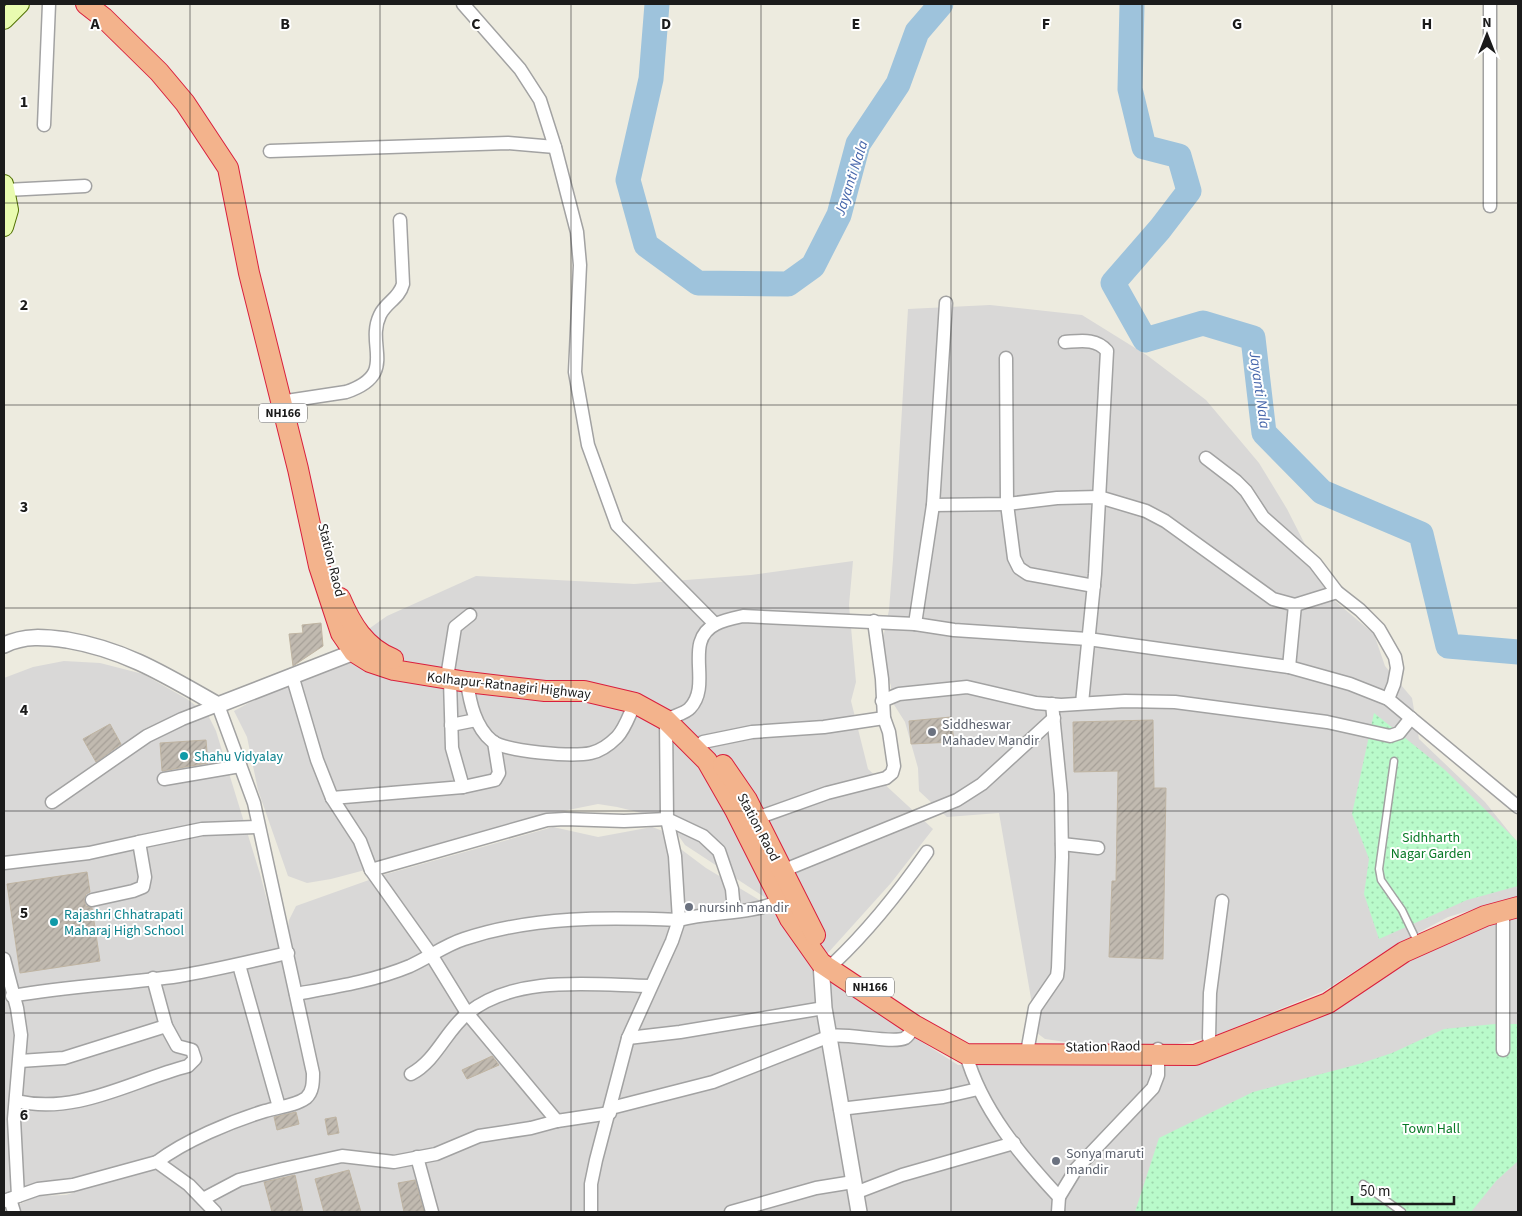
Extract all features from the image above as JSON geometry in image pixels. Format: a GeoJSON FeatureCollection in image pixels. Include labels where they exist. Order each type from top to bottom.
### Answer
{"type":"FeatureCollection","features":[{"type":"Feature","properties":{"kind":"highway","name":"Station Raod"},"geometry":{"type":"LineString","coordinates":[[86,4],[104,18],[159,72],[185,103],[228,168],[254,237],[286,401],[312,476],[338,593],[359,646]]}},
{"type":"Feature","properties":{"kind":"highway","name":"Kolhapur-Ratnagiri Highway"},"geometry":{"type":"LineString","coordinates":[[359,646],[384,668],[545,690],[584,691],[635,703],[671,717],[707,761],[735,810],[792,922],[827,962],[914,1025],[966,1054],[1159,1050],[1195,1055],[1328,1003],[1404,952],[1485,916],[1511,909]]}},
{"type":"Feature","properties":{"kind":"highway","name":"Station Raod"},"geometry":{"type":"LineString","coordinates":[[455,678],[583,681],[628,692],[691,727],[720,761],[747,800],[827,962],[967,1048],[1028,1047],[1159,1050],[1188,1046],[1314,998],[1395,945],[1448,917],[1518,896]]}},
{"type":"Feature","properties":{"kind":"main road"},"geometry":{"type":"LineString","coordinates":[[4,20],[20,4]]}},
{"type":"Feature","properties":{"kind":"main road"},"geometry":{"type":"LineString","coordinates":[[4,227],[8,210],[5,187]]}},
{"type":"Feature","properties":{"kind":"street"},"geometry":{"type":"LineString","coordinates":[[44,125],[49,4]]}},
{"type":"Feature","properties":{"kind":"street"},"geometry":{"type":"LineString","coordinates":[[463,4],[520,69],[540,100],[555,147],[577,232],[580,265],[575,372],[588,444],[617,525],[715,624]]}},
{"type":"Feature","properties":{"kind":"street"},"geometry":{"type":"LineString","coordinates":[[1490,4],[1490,206]]}},
{"type":"Feature","properties":{"kind":"street"},"geometry":{"type":"LineString","coordinates":[[270,151],[508,143],[555,147]]}},
{"type":"Feature","properties":{"kind":"street"},"geometry":{"type":"LineString","coordinates":[[5,187],[85,186]]}},
{"type":"Feature","properties":{"kind":"street"},"geometry":{"type":"LineString","coordinates":[[286,401],[321,397],[356,388],[372,376],[379,360],[377,322],[384,307],[400,293],[403,284],[400,220]]}},
{"type":"Feature","properties":{"kind":"street"},"geometry":{"type":"LineString","coordinates":[[915,624],[934,505],[946,303]]}},
{"type":"Feature","properties":{"kind":"street"},"geometry":{"type":"LineString","coordinates":[[1065,342],[1093,341],[1102,345],[1107,352],[1094,586],[1082,703]]}},
{"type":"Feature","properties":{"kind":"street"},"geometry":{"type":"LineString","coordinates":[[1006,358],[1007,504],[1014,558],[1020,568],[1028,574],[1094,586]]}},
{"type":"Feature","properties":{"kind":"street"},"geometry":{"type":"LineString","coordinates":[[1206,458],[1241,486],[1263,517],[1315,563],[1337,592],[1360,610],[1379,629],[1395,657],[1397,668],[1394,684],[1388,699]]}},
{"type":"Feature","properties":{"kind":"street"},"geometry":{"type":"LineString","coordinates":[[934,505],[1007,504],[1057,498],[1100,498],[1146,511],[1165,522],[1272,599],[1295,605],[1337,592]]}},
{"type":"Feature","properties":{"kind":"street"},"geometry":{"type":"LineString","coordinates":[[1289,667],[1295,605]]}},
{"type":"Feature","properties":{"kind":"street"},"geometry":{"type":"LineString","coordinates":[[463,787],[452,748],[451,725],[455,678],[455,627],[470,614]]}},
{"type":"Feature","properties":{"kind":"street"},"geometry":{"type":"LineString","coordinates":[[590,1212],[592,1184],[628,1038],[672,941],[679,920],[675,856],[667,819],[671,717],[689,710],[698,697],[700,677],[698,649],[704,635],[715,624],[743,616],[915,624],[954,630],[1088,638],[1289,667],[1350,684],[1388,699],[1518,807]]}},
{"type":"Feature","properties":{"kind":"street"},"geometry":{"type":"LineString","coordinates":[[757,818],[827,793],[886,778],[892,773],[894,766],[889,732],[884,718],[882,679],[874,621]]}},
{"type":"Feature","properties":{"kind":"street"},"geometry":{"type":"LineString","coordinates":[[4,645],[21,638],[43,636],[96,645],[145,664],[218,705],[254,803],[288,953],[313,1081],[307,1097],[232,1124],[179,1146],[157,1162],[72,1185],[38,1189],[10,1198]]}},
{"type":"Feature","properties":{"kind":"street"},"geometry":{"type":"LineString","coordinates":[[52,802],[147,736],[182,719],[292,676],[359,646]]}},
{"type":"Feature","properties":{"kind":"street"},"geometry":{"type":"LineString","coordinates":[[292,676],[317,760],[332,798],[360,841],[371,870],[430,953],[468,1013],[557,1121]]}},
{"type":"Feature","properties":{"kind":"street"},"geometry":{"type":"LineString","coordinates":[[455,678],[485,734],[494,742],[513,749],[547,753],[591,753],[607,746],[619,736],[635,703]]}},
{"type":"Feature","properties":{"kind":"street"},"geometry":{"type":"LineString","coordinates":[[882,701],[906,693],[967,687],[1036,703],[1175,702],[1327,722],[1390,736],[1399,733],[1411,718]]}},
{"type":"Feature","properties":{"kind":"street"},"geometry":{"type":"LineString","coordinates":[[1028,1047],[1035,1008],[1057,976],[1058,968],[1062,844],[1061,794],[1052,704]]}},
{"type":"Feature","properties":{"kind":"street"},"geometry":{"type":"LineString","coordinates":[[703,742],[752,732],[824,727],[884,718]]}},
{"type":"Feature","properties":{"kind":"street"},"geometry":{"type":"LineString","coordinates":[[782,871],[957,800],[982,784],[1054,718]]}},
{"type":"Feature","properties":{"kind":"street"},"geometry":{"type":"LineString","coordinates":[[451,725],[476,720]]}},
{"type":"Feature","properties":{"kind":"street"},"geometry":{"type":"LineString","coordinates":[[332,798],[463,787],[495,780],[499,773],[494,742]]}},
{"type":"Feature","properties":{"kind":"street"},"geometry":{"type":"LineString","coordinates":[[164,779],[240,766]]}},
{"type":"Feature","properties":{"kind":"street"},"geometry":{"type":"LineString","coordinates":[[371,870],[547,820],[624,821],[667,819],[702,836],[719,851],[732,889],[734,911]]}},
{"type":"Feature","properties":{"kind":"street"},"geometry":{"type":"LineString","coordinates":[[4,863],[90,852],[202,829],[258,827]]}},
{"type":"Feature","properties":{"kind":"street"},"geometry":{"type":"LineString","coordinates":[[92,900],[133,891],[143,886],[145,877],[139,842]]}},
{"type":"Feature","properties":{"kind":"street"},"geometry":{"type":"LineString","coordinates":[[1062,844],[1098,848]]}},
{"type":"Feature","properties":{"kind":"street"},"geometry":{"type":"LineString","coordinates":[[859,1212],[824,1008],[827,962],[864,935],[900,891],[927,852]]}},
{"type":"Feature","properties":{"kind":"street"},"geometry":{"type":"LineString","coordinates":[[296,994],[369,980],[412,965],[430,953],[464,939],[519,925],[618,917],[679,920],[766,907],[780,901]]}},
{"type":"Feature","properties":{"kind":"street"},"geometry":{"type":"LineString","coordinates":[[1209,1038],[1210,993],[1222,901]]}},
{"type":"Feature","properties":{"kind":"street"},"geometry":{"type":"LineString","coordinates":[[1503,1050],[1511,909]]}},
{"type":"Feature","properties":{"kind":"street"},"geometry":{"type":"LineString","coordinates":[[12,996],[63,987],[177,976],[239,965],[288,953]]}},
{"type":"Feature","properties":{"kind":"street"},"geometry":{"type":"LineString","coordinates":[[4,959],[12,996],[17,1008],[21,1035],[10,1198],[14,1212]]}},
{"type":"Feature","properties":{"kind":"street"},"geometry":{"type":"LineString","coordinates":[[239,965],[279,1107]]}},
{"type":"Feature","properties":{"kind":"street"},"geometry":{"type":"LineString","coordinates":[[16,1101],[49,1103],[94,1098],[188,1066],[195,1059],[192,1050],[176,1046],[166,1026],[153,978]]}},
{"type":"Feature","properties":{"kind":"street"},"geometry":{"type":"LineString","coordinates":[[411,1074],[423,1068],[468,1013],[494,998],[526,989],[560,985],[650,986]]}},
{"type":"Feature","properties":{"kind":"street"},"geometry":{"type":"LineString","coordinates":[[628,1038],[680,1032],[824,1008]]}},
{"type":"Feature","properties":{"kind":"street"},"geometry":{"type":"LineString","coordinates":[[203,1199],[239,1180],[342,1156],[394,1162],[436,1154],[479,1136],[531,1128],[610,1110],[713,1082],[830,1036],[842,1034],[897,1040],[909,1035],[914,1025]]}},
{"type":"Feature","properties":{"kind":"street"},"geometry":{"type":"LineString","coordinates":[[20,1061],[64,1058],[166,1026]]}},
{"type":"Feature","properties":{"kind":"street"},"geometry":{"type":"LineString","coordinates":[[1058,1212],[1059,1197],[1076,1169],[1153,1088],[1158,1075],[1159,1050]]}},
{"type":"Feature","properties":{"kind":"street"},"geometry":{"type":"LineString","coordinates":[[966,1054],[978,1089],[999,1124],[1059,1197]]}},
{"type":"Feature","properties":{"kind":"street"},"geometry":{"type":"LineString","coordinates":[[840,1109],[943,1097],[978,1089]]}},
{"type":"Feature","properties":{"kind":"street"},"geometry":{"type":"LineString","coordinates":[[731,1212],[816,1188],[854,1188],[1014,1143]]}},
{"type":"Feature","properties":{"kind":"street"},"geometry":{"type":"LineString","coordinates":[[417,1157],[432,1212]]}},
{"type":"Feature","properties":{"kind":"street"},"geometry":{"type":"LineString","coordinates":[[157,1162],[189,1185],[215,1212]]}},
{"type":"Feature","properties":{"kind":"lane"},"geometry":{"type":"LineString","coordinates":[[1394,761],[1378,868],[1381,880],[1402,910],[1414,935]]}},
{"type":"Feature","properties":{"kind":"lane"},"geometry":{"type":"LineString","coordinates":[[1363,1184],[1402,1212]]}},
{"type":"Feature","properties":{"kind":"shaded area"},"geometry":{"type":"Polygon","coordinates":[[[990,305],[1082,315],[1148,356],[1206,400],[1259,463],[1287,509],[1329,596],[1374,634],[1385,666],[1412,698],[1419,739],[1485,802],[1518,843],[1518,896],[1448,917],[1395,945],[1324,991],[1209,1038],[1167,1046],[1093,1046],[1045,1039],[1037,1033],[999,813],[947,817],[919,791],[918,768],[905,722],[891,700],[891,686],[880,652],[889,610],[908,309],[990,305]]]}},
{"type":"Feature","properties":{"kind":"shaded area"},"geometry":{"type":"Polygon","coordinates":[[[853,561],[849,605],[856,682],[851,701],[868,769],[933,829],[891,883],[827,954],[811,930],[685,845],[667,819],[598,804],[548,814],[494,836],[331,879],[307,883],[288,876],[258,790],[247,737],[234,711],[315,667],[387,616],[476,576],[634,584],[751,575],[853,561]]]}},
{"type":"Feature","properties":{"kind":"shaded area"},"geometry":{"type":"Polygon","coordinates":[[[64,661],[100,663],[143,674],[187,699],[208,715],[216,731],[260,874],[287,975],[301,1053],[309,1078],[305,1096],[125,1169],[4,1195],[4,678],[33,667],[64,661]]]}},
{"type":"Feature","properties":{"kind":"shaded area"},"geometry":{"type":"Polygon","coordinates":[[[553,827],[598,837],[652,827],[663,831],[666,838],[706,868],[761,901],[782,905],[849,989],[900,1028],[958,1065],[1137,1059],[1235,1039],[1383,964],[1518,907],[1518,1212],[4,1212],[4,1207],[20,1204],[37,1196],[66,1195],[111,1180],[231,1128],[308,1102],[314,1064],[311,1031],[301,988],[286,945],[289,920],[296,906],[383,875],[553,827]]]}},
{"type":"Feature","properties":{"kind":"green space","name":"Sidhharth Nagar Garden"},"geometry":{"type":"Polygon","coordinates":[[[1374,713],[1445,770],[1518,842],[1518,886],[1467,900],[1379,939],[1364,894],[1369,859],[1352,814],[1374,713]]]}},
{"type":"Feature","properties":{"kind":"green space","name":"Town Hall"},"geometry":{"type":"Polygon","coordinates":[[[1495,1024],[1518,1024],[1518,1161],[1496,1181],[1471,1212],[1135,1212],[1159,1138],[1253,1092],[1359,1064],[1392,1053],[1444,1029],[1495,1024]]]}},
{"type":"Feature","properties":{"kind":"building"},"geometry":{"type":"Polygon","coordinates":[[[321,623],[323,646],[293,666],[289,634],[303,633],[302,625],[321,623]]]}},
{"type":"Feature","properties":{"kind":"building","name":"Siddheswar Mahadev Mandir"},"geometry":{"type":"Polygon","coordinates":[[[951,717],[954,742],[911,744],[909,721],[951,717]]]}},
{"type":"Feature","properties":{"kind":"building"},"geometry":{"type":"Polygon","coordinates":[[[1153,720],[1154,788],[1166,788],[1163,959],[1109,957],[1112,881],[1116,881],[1118,771],[1074,772],[1073,722],[1153,720]]]}},
{"type":"Feature","properties":{"kind":"building"},"geometry":{"type":"Polygon","coordinates":[[[110,724],[121,744],[96,762],[83,739],[110,724]]]}},
{"type":"Feature","properties":{"kind":"building","name":"Shahu Vidyalay"},"geometry":{"type":"Polygon","coordinates":[[[206,740],[208,763],[162,771],[160,743],[206,740]]]}},
{"type":"Feature","properties":{"kind":"building","name":"Rajashri Chhatrapati Maharaj High School"},"geometry":{"type":"Polygon","coordinates":[[[87,872],[90,892],[86,894],[84,901],[86,906],[92,908],[100,961],[20,973],[7,884],[87,872]]]}},
{"type":"Feature","properties":{"kind":"building"},"geometry":{"type":"Polygon","coordinates":[[[492,1056],[499,1065],[467,1079],[462,1070],[492,1056]]]}},
{"type":"Feature","properties":{"kind":"building"},"geometry":{"type":"Polygon","coordinates":[[[296,1112],[299,1124],[277,1130],[274,1117],[296,1112]]]}},
{"type":"Feature","properties":{"kind":"building"},"geometry":{"type":"Polygon","coordinates":[[[336,1117],[339,1133],[328,1135],[325,1119],[336,1117]]]}},
{"type":"Feature","properties":{"kind":"building"},"geometry":{"type":"Polygon","coordinates":[[[349,1170],[361,1212],[324,1212],[315,1179],[349,1170]]]}},
{"type":"Feature","properties":{"kind":"building"},"geometry":{"type":"Polygon","coordinates":[[[295,1175],[303,1212],[272,1212],[264,1182],[295,1175]]]}},
{"type":"Feature","properties":{"kind":"building"},"geometry":{"type":"Polygon","coordinates":[[[415,1180],[424,1212],[404,1212],[398,1183],[415,1180]]]}},
{"type":"Feature","properties":{"kind":"waterway","name":"Jayanti Nala"},"geometry":{"type":"LineString","coordinates":[[657,4],[651,79],[628,180],[646,245],[698,283],[788,284],[813,266],[839,215],[858,144],[898,84],[917,32],[941,4]]}},
{"type":"Feature","properties":{"kind":"waterway","name":"Jayanti Nala"},"geometry":{"type":"LineString","coordinates":[[1132,4],[1130,89],[1144,147],[1179,156],[1189,191],[1160,229],[1113,283],[1145,340],[1203,323],[1253,338],[1264,433],[1322,492],[1421,534],[1448,646],[1518,652]]}},
{"type":"Feature","properties":{"kind":"place","name":"Siddheswar Mahadev Mandir"},"geometry":{"type":"Point","coordinates":[932,732]}},
{"type":"Feature","properties":{"kind":"place","name":"Shahu Vidyalay"},"geometry":{"type":"Point","coordinates":[184,756]}},
{"type":"Feature","properties":{"kind":"place","name":"nursinh mandir"},"geometry":{"type":"Point","coordinates":[689,907]}},
{"type":"Feature","properties":{"kind":"place","name":"Rajashri Chhatrapati Maharaj High School"},"geometry":{"type":"Point","coordinates":[54,922]}},
{"type":"Feature","properties":{"kind":"place","name":"Sonya maruti mandir"},"geometry":{"type":"Point","coordinates":[1056,1161]}}]}
